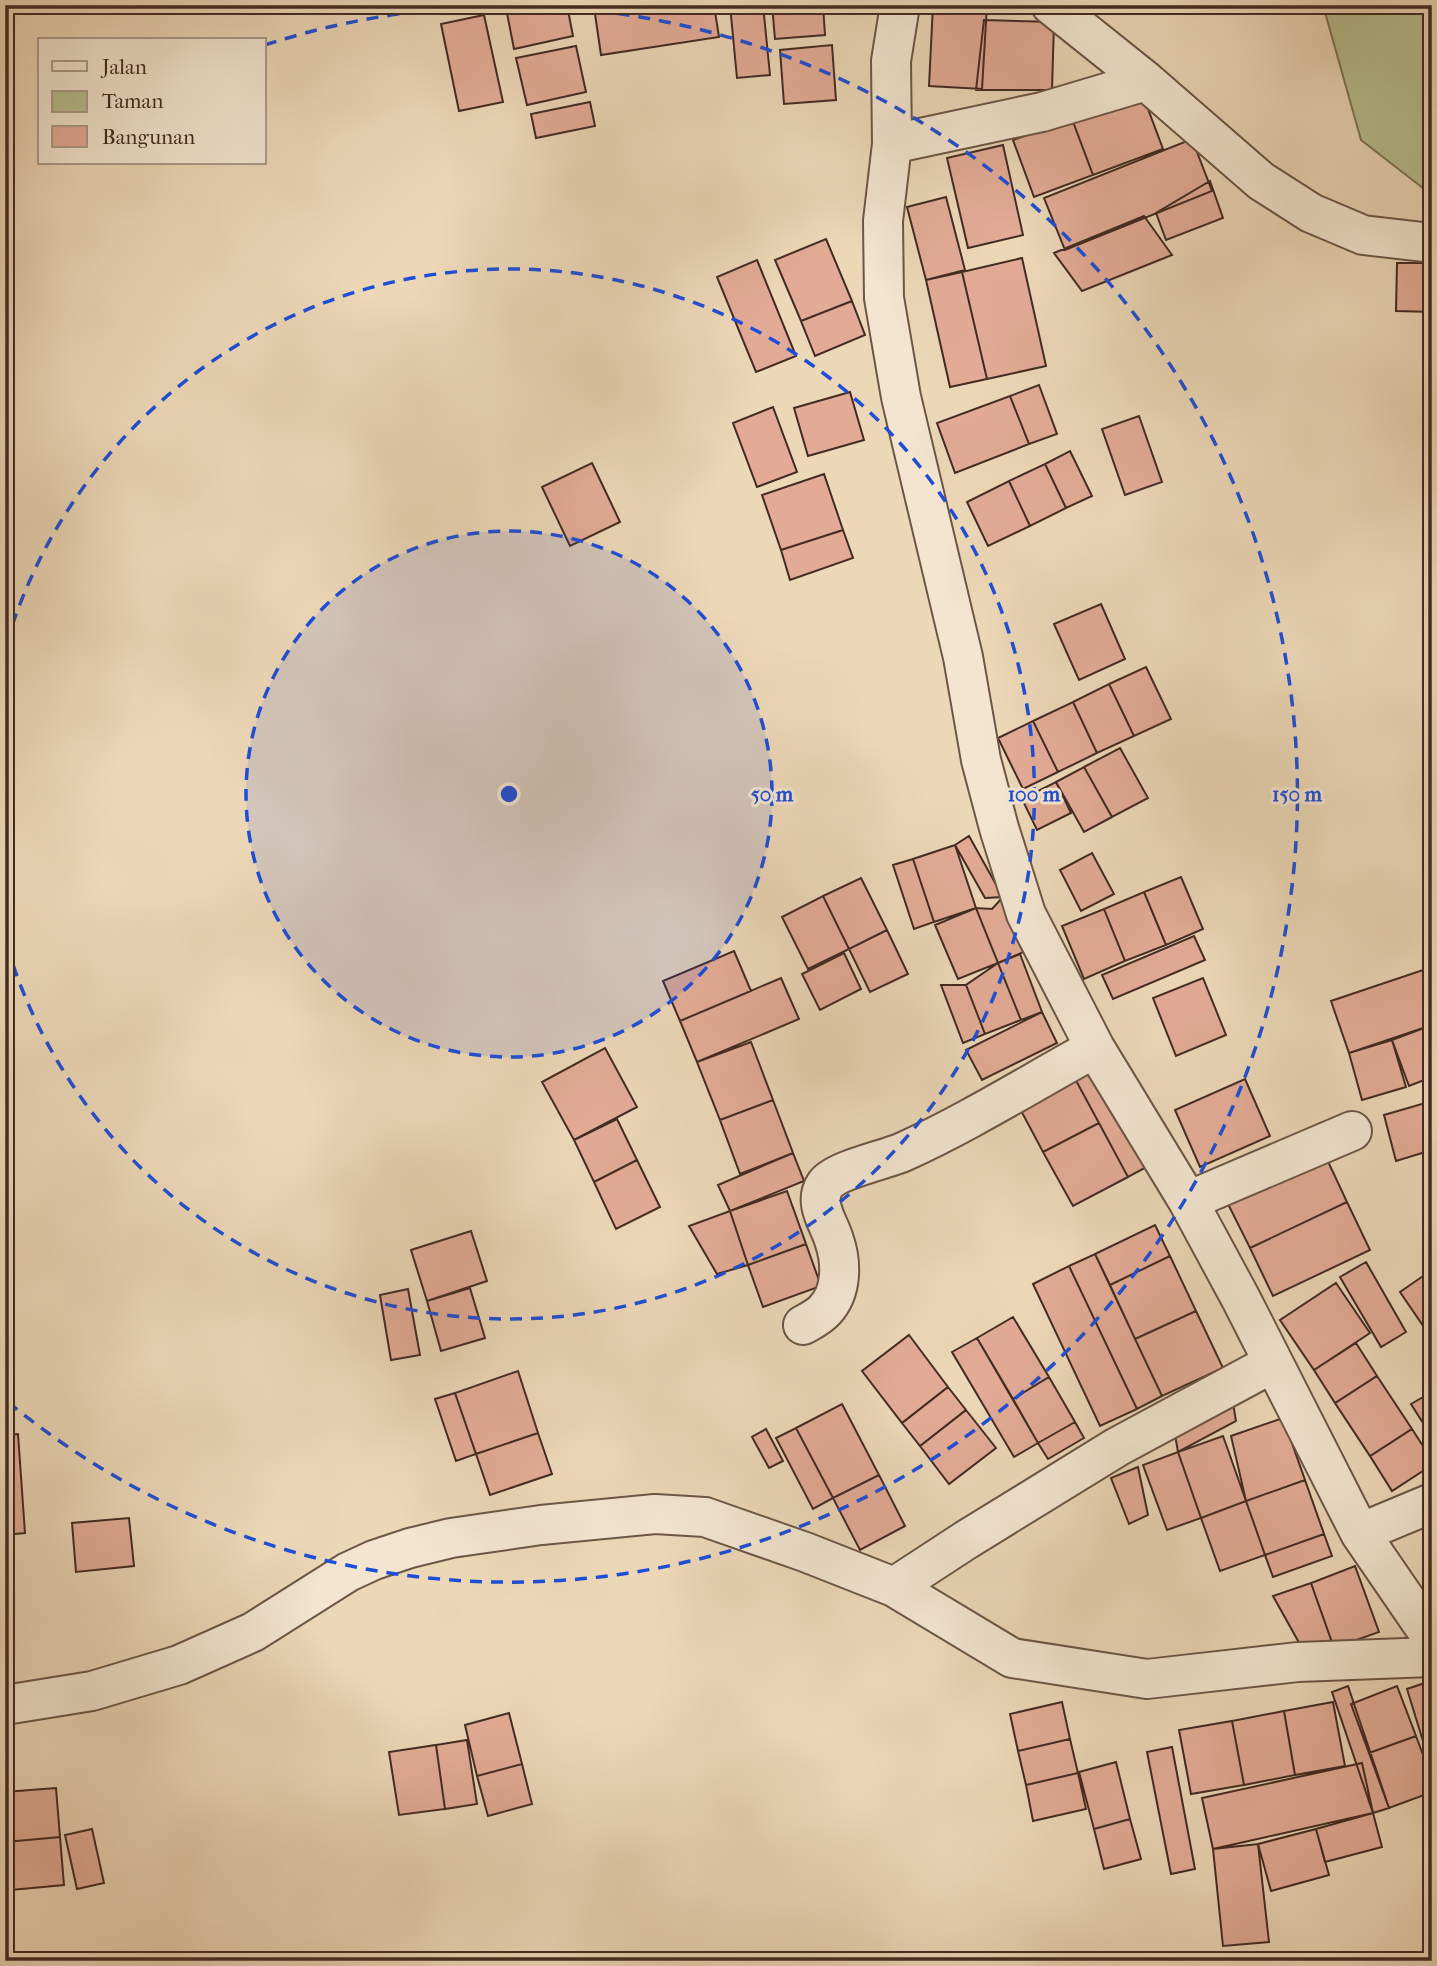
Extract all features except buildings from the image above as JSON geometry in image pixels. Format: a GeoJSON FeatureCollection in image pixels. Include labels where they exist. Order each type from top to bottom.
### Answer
{"type":"FeatureCollection","features":[{"type":"Feature","properties":{"kind":"street"},"geometry":{"type":"LineString","coordinates":[[900,5],[891,61],[892,144],[883,221],[884,298],[901,397],[962,657],[981,760],[1026,914],[1095,1048],[1188,1201],[1241,1299],[1360,1534],[1432,1638]]}},
{"type":"Feature","properties":{"kind":"street"},"geometry":{"type":"LineString","coordinates":[[1051,5],[1146,81],[1261,181],[1311,213],[1363,235],[1432,243]]}},
{"type":"Feature","properties":{"kind":"street"},"geometry":{"type":"LineString","coordinates":[[892,144],[1042,112],[1146,81]]}},
{"type":"Feature","properties":{"kind":"street"},"geometry":{"type":"LineString","coordinates":[[803,1325],[824,1313],[835,1299],[839,1282],[835,1241],[821,1209],[821,1194],[830,1179],[901,1153],[1095,1048]]}},
{"type":"Feature","properties":{"kind":"street"},"geometry":{"type":"LineString","coordinates":[[1188,1201],[1352,1130]]}},
{"type":"Feature","properties":{"kind":"street"},"geometry":{"type":"LineString","coordinates":[[894,1587],[1117,1447],[1273,1363]]}},
{"type":"Feature","properties":{"kind":"street"},"geometry":{"type":"LineString","coordinates":[[1360,1534],[1432,1503]]}},
{"type":"Feature","properties":{"kind":"street"},"geometry":{"type":"LineString","coordinates":[[5,1705],[92,1690],[179,1665],[253,1632],[348,1572],[410,1548],[451,1538],[541,1525],[655,1514],[705,1517],[894,1587],[1012,1658],[1147,1679],[1297,1662],[1432,1657]]}},
{"type":"Feature","properties":{"kind":"green space"},"geometry":{"type":"Polygon","coordinates":[[[1323,5],[1432,5],[1432,192],[1428,192],[1361,140],[1323,5]]]}}]}
